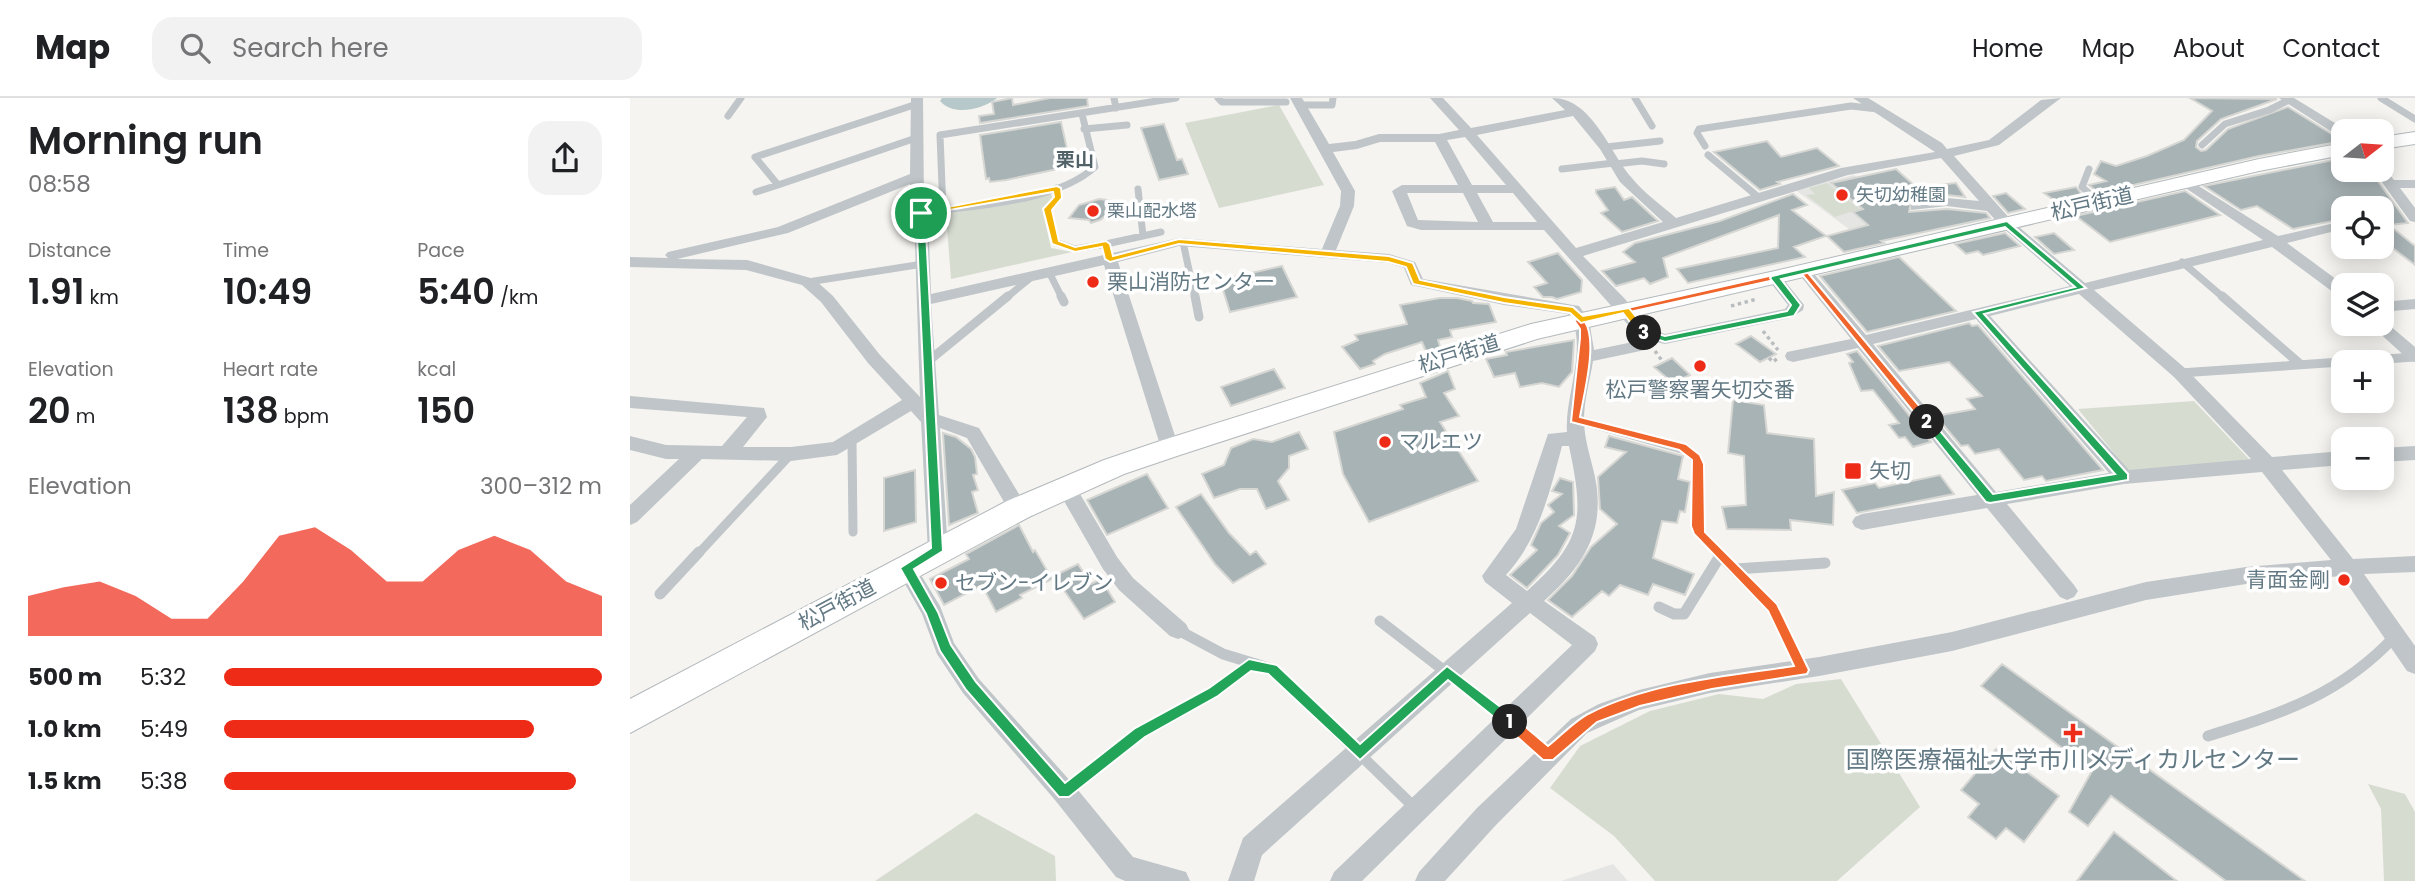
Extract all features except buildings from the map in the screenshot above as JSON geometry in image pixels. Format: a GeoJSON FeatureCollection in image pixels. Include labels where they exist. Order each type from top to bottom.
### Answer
{"type":"FeatureCollection","features":[{"type":"Feature","properties":{"kind":"main road"},"geometry":{"type":"LineString","coordinates":[[2394,141],[2415,138]]}},
{"type":"Feature","properties":{"kind":"main road","name":"松戸街道"},"geometry":{"type":"LineString","coordinates":[[630,718],[1018,509],[1066,487],[1170,448],[1465,351],[1580,320],[1804,271],[2000,216],[2099,202],[2331,152]]}},
{"type":"Feature","properties":{"kind":"street"},"geometry":{"type":"LineString","coordinates":[[1436,98],[1626,310],[1651,342]]}},
{"type":"Feature","properties":{"kind":"street"},"geometry":{"type":"LineString","coordinates":[[1558,98],[1606,147],[1625,179],[1673,223]]}},
{"type":"Feature","properties":{"kind":"street"},"geometry":{"type":"LineString","coordinates":[[1859,98],[1921,135],[1945,154],[2000,216],[2180,373],[2266,463],[2347,566],[2415,664]]}},
{"type":"Feature","properties":{"kind":"street"},"geometry":{"type":"LineString","coordinates":[[1573,254],[1846,171],[1976,149],[1995,143],[2044,103],[2056,98]]}},
{"type":"Feature","properties":{"kind":"street"},"geometry":{"type":"LineString","coordinates":[[2287,99],[2331,126]]}},
{"type":"Feature","properties":{"kind":"street"},"geometry":{"type":"LineString","coordinates":[[917,101],[917,207],[921,213],[923,300],[937,551]]}},
{"type":"Feature","properties":{"kind":"street"},"geometry":{"type":"LineString","coordinates":[[1294,102],[1324,149],[1350,198],[1328,253]]}},
{"type":"Feature","properties":{"kind":"street"},"geometry":{"type":"LineString","coordinates":[[1324,149],[1357,145],[1379,138],[1439,138],[1574,112]]}},
{"type":"Feature","properties":{"kind":"street"},"geometry":{"type":"LineString","coordinates":[[1439,138],[1488,226]]}},
{"type":"Feature","properties":{"kind":"street"},"geometry":{"type":"LineString","coordinates":[[1451,156],[1488,154]]}},
{"type":"Feature","properties":{"kind":"street"},"geometry":{"type":"LineString","coordinates":[[666,262],[676,253],[783,230],[918,176]]}},
{"type":"Feature","properties":{"kind":"street"},"geometry":{"type":"LineString","coordinates":[[2186,182],[2273,240],[2331,283]]}},
{"type":"Feature","properties":{"kind":"street"},"geometry":{"type":"LineString","coordinates":[[2391,184],[2415,184]]}},
{"type":"Feature","properties":{"kind":"street"},"geometry":{"type":"LineString","coordinates":[[2391,184],[2415,218]]}},
{"type":"Feature","properties":{"kind":"street"},"geometry":{"type":"LineString","coordinates":[[1517,189],[1399,191],[1412,223],[1548,226]]}},
{"type":"Feature","properties":{"kind":"street"},"geometry":{"type":"LineString","coordinates":[[1916,207],[1947,202],[2000,216]]}},
{"type":"Feature","properties":{"kind":"street"},"geometry":{"type":"LineString","coordinates":[[1793,356],[1861,342],[2331,228]]}},
{"type":"Feature","properties":{"kind":"street"},"geometry":{"type":"LineString","coordinates":[[923,300],[1042,273],[1108,252],[1183,242],[1328,253],[1405,263],[1413,270],[1417,282],[1504,300],[1573,310],[1585,329],[1577,429],[1588,494],[1588,517],[1584,536],[1561,573],[1252,847],[1241,881]]}},
{"type":"Feature","properties":{"kind":"street"},"geometry":{"type":"LineString","coordinates":[[1108,252],[1170,448]]}},
{"type":"Feature","properties":{"kind":"street"},"geometry":{"type":"LineString","coordinates":[[630,276],[637,262],[666,262],[747,265],[808,282],[827,299],[874,359],[929,419],[973,433],[1018,509]]}},
{"type":"Feature","properties":{"kind":"street"},"geometry":{"type":"LineString","coordinates":[[1804,271],[2067,591]]}},
{"type":"Feature","properties":{"kind":"street"},"geometry":{"type":"LineString","coordinates":[[1584,357],[1790,313],[1796,305],[1775,278]]}},
{"type":"Feature","properties":{"kind":"street"},"geometry":{"type":"LineString","coordinates":[[2394,306],[2415,304]]}},
{"type":"Feature","properties":{"kind":"street"},"geometry":{"type":"LineString","coordinates":[[1978,312],[2124,477]]}},
{"type":"Feature","properties":{"kind":"street"},"geometry":{"type":"LineString","coordinates":[[2393,336],[2415,356]]}},
{"type":"Feature","properties":{"kind":"street"},"geometry":{"type":"LineString","coordinates":[[630,443],[666,452],[791,454],[837,448],[914,401]]}},
{"type":"Feature","properties":{"kind":"street"},"geometry":{"type":"LineString","coordinates":[[630,402],[758,412],[758,417],[728,451]]}},
{"type":"Feature","properties":{"kind":"street"},"geometry":{"type":"LineString","coordinates":[[1343,881],[1587,644],[1492,576],[1510,559],[1537,506],[1554,439],[1577,429]]}},
{"type":"Feature","properties":{"kind":"street"},"geometry":{"type":"LineString","coordinates":[[630,517],[698,452]]}},
{"type":"Feature","properties":{"kind":"street"},"geometry":{"type":"LineString","coordinates":[[2394,454],[2415,453]]}},
{"type":"Feature","properties":{"kind":"street"},"geometry":{"type":"LineString","coordinates":[[1862,522],[2124,477],[2331,459]]}},
{"type":"Feature","properties":{"kind":"street"},"geometry":{"type":"LineString","coordinates":[[1066,487],[1110,563],[1126,584],[1178,630]]}},
{"type":"Feature","properties":{"kind":"street"},"geometry":{"type":"LineString","coordinates":[[1428,881],[1486,817],[1548,755],[1592,718],[1640,700],[1712,684],[1802,670],[1965,638],[2143,592],[2204,581],[2347,566],[2415,564]]}},
{"type":"Feature","properties":{"kind":"street"},"geometry":{"type":"LineString","coordinates":[[906,568],[932,612],[945,647],[971,686],[1064,792],[1125,868],[1177,881]]}},
{"type":"Feature","properties":{"kind":"lane"},"geometry":{"type":"LineString","coordinates":[[728,116],[741,98]]}},
{"type":"Feature","properties":{"kind":"lane"},"geometry":{"type":"LineString","coordinates":[[1114,98],[1116,108]]}},
{"type":"Feature","properties":{"kind":"lane"},"geometry":{"type":"LineString","coordinates":[[943,211],[940,135],[1176,98]]}},
{"type":"Feature","properties":{"kind":"lane"},"geometry":{"type":"LineString","coordinates":[[1218,98],[1222,102],[1332,104],[1333,98]]}},
{"type":"Feature","properties":{"kind":"lane"},"geometry":{"type":"LineString","coordinates":[[1635,98],[1652,126]]}},
{"type":"Feature","properties":{"kind":"lane"},"geometry":{"type":"LineString","coordinates":[[2381,98],[2415,119]]}},
{"type":"Feature","properties":{"kind":"lane"},"geometry":{"type":"LineString","coordinates":[[2202,145],[2225,124],[2269,110],[2287,99]]}},
{"type":"Feature","properties":{"kind":"lane"},"geometry":{"type":"LineString","coordinates":[[778,185],[755,157],[917,101]]}},
{"type":"Feature","properties":{"kind":"lane"},"geometry":{"type":"LineString","coordinates":[[1705,146],[1698,133],[1699,129],[1851,106],[1878,109]]}},
{"type":"Feature","properties":{"kind":"lane"},"geometry":{"type":"LineString","coordinates":[[921,213],[1057,188],[1086,178],[1095,167],[1082,114]]}},
{"type":"Feature","properties":{"kind":"lane"},"geometry":{"type":"LineString","coordinates":[[1084,129],[1127,125]]}},
{"type":"Feature","properties":{"kind":"lane"},"geometry":{"type":"LineString","coordinates":[[756,192],[916,138]]}},
{"type":"Feature","properties":{"kind":"lane"},"geometry":{"type":"LineString","coordinates":[[1606,147],[1660,141]]}},
{"type":"Feature","properties":{"kind":"lane"},"geometry":{"type":"LineString","coordinates":[[1708,155],[1757,196]]}},
{"type":"Feature","properties":{"kind":"lane"},"geometry":{"type":"LineString","coordinates":[[1562,169],[1642,161],[1664,164]]}},
{"type":"Feature","properties":{"kind":"lane"},"geometry":{"type":"LineString","coordinates":[[2089,169],[2081,187],[2099,202]]}},
{"type":"Feature","properties":{"kind":"lane"},"geometry":{"type":"LineString","coordinates":[[1057,188],[1058,198],[1047,209],[1055,242],[1075,249],[1108,252],[1143,236],[1161,232]]}},
{"type":"Feature","properties":{"kind":"lane"},"geometry":{"type":"LineString","coordinates":[[1138,189],[1143,236]]}},
{"type":"Feature","properties":{"kind":"lane"},"geometry":{"type":"LineString","coordinates":[[1183,242],[1199,317]]}},
{"type":"Feature","properties":{"kind":"lane"},"geometry":{"type":"LineString","coordinates":[[2182,262],[2300,364]]}},
{"type":"Feature","properties":{"kind":"lane"},"geometry":{"type":"LineString","coordinates":[[808,282],[922,264]]}},
{"type":"Feature","properties":{"kind":"lane"},"geometry":{"type":"LineString","coordinates":[[926,363],[1042,273],[1064,302]]}},
{"type":"Feature","properties":{"kind":"lane"},"geometry":{"type":"LineString","coordinates":[[2180,373],[2415,356]]}},
{"type":"Feature","properties":{"kind":"lane"},"geometry":{"type":"LineString","coordinates":[[1577,429],[1689,451],[1699,464],[1697,526],[1700,534],[1772,608],[1802,670]]}},
{"type":"Feature","properties":{"kind":"lane"},"geometry":{"type":"LineString","coordinates":[[852,440],[853,532]]}},
{"type":"Feature","properties":{"kind":"lane"},"geometry":{"type":"LineString","coordinates":[[660,594],[791,454]]}},
{"type":"Feature","properties":{"kind":"lane"},"geometry":{"type":"LineString","coordinates":[[1659,607],[1674,614],[1684,614],[1720,556]]}},
{"type":"Feature","properties":{"kind":"lane"},"geometry":{"type":"LineString","coordinates":[[1736,569],[1825,563]]}},
{"type":"Feature","properties":{"kind":"lane"},"geometry":{"type":"LineString","coordinates":[[1380,621],[1508,720],[1548,755]]}},
{"type":"Feature","properties":{"kind":"lane"},"geometry":{"type":"LineString","coordinates":[[1178,630],[1193,640],[1249,665],[1272,669],[1416,809]]}},
{"type":"Feature","properties":{"kind":"lane"},"geometry":{"type":"LineString","coordinates":[[2208,736],[2294,710],[2336,688],[2378,659],[2396,635]]}},
{"type":"Feature","properties":{"kind":"lane"},"geometry":{"type":"LineString","coordinates":[[1064,792],[1140,732],[1213,692],[1249,665]]}},
{"type":"Feature","properties":{"kind":"path"},"geometry":{"type":"LineString","coordinates":[[1762,330],[1782,354],[1773,362],[1769,358]]}},
{"type":"Feature","properties":{"kind":"path"},"geometry":{"type":"LineString","coordinates":[[1651,342],[1663,362]]}},
{"type":"Feature","properties":{"kind":"path"},"geometry":{"type":"LineString","coordinates":[[1768,384],[1788,388]]}},
{"type":"Feature","properties":{"kind":"shaded area"},"geometry":{"type":"Polygon","coordinates":[[[942,98],[997,98],[977,108],[960,110],[946,106],[940,101],[942,98]]]}},
{"type":"Feature","properties":{"kind":"shaded area"},"geometry":{"type":"Polygon","coordinates":[[[1279,105],[1324,185],[1219,208],[1185,123],[1279,105]]]}},
{"type":"Feature","properties":{"kind":"shaded area","name":"矢切幼稚園"},"geometry":{"type":"Polygon","coordinates":[[[1854,175],[1902,215],[1849,229],[1794,189],[1831,178],[1834,180],[1854,175]]]}},
{"type":"Feature","properties":{"kind":"shaded area"},"geometry":{"type":"Polygon","coordinates":[[[1827,183],[1860,209],[1835,217],[1806,195],[1815,194],[1809,188],[1827,183]]]}},
{"type":"Feature","properties":{"kind":"shaded area"},"geometry":{"type":"Polygon","coordinates":[[[1050,193],[1053,198],[1042,208],[1051,248],[1072,252],[951,279],[946,214],[1050,193]]]}},
{"type":"Feature","properties":{"kind":"shaded area"},"geometry":{"type":"Polygon","coordinates":[[[2194,401],[2249,459],[2132,475],[2078,409],[2194,401]]]}},
{"type":"Feature","properties":{"kind":"shaded area"},"geometry":{"type":"Polygon","coordinates":[[[1841,679],[1920,807],[1837,881],[1655,881],[1614,836],[1550,788],[1580,746],[1650,711],[1719,694],[1763,699],[1796,684],[1841,679]]]}},
{"type":"Feature","properties":{"kind":"shaded area"},"geometry":{"type":"Polygon","coordinates":[[[2368,784],[2405,794],[2415,812],[2415,881],[2384,881],[2381,809],[2368,784]]]}},
{"type":"Feature","properties":{"kind":"shaded area"},"geometry":{"type":"Polygon","coordinates":[[[976,813],[1055,856],[1056,881],[875,881],[976,813]]]}},
{"type":"Feature","properties":{"kind":"shaded area"},"geometry":{"type":"Polygon","coordinates":[[[1613,864],[1628,881],[1561,881],[1613,864]]]}},
{"type":"Feature","properties":{"kind":"place","name":"矢切幼稚園"},"geometry":{"type":"Point","coordinates":[1842,195]}},
{"type":"Feature","properties":{"kind":"place","name":"栗山配水塔"},"geometry":{"type":"Point","coordinates":[1093,211]}},
{"type":"Feature","properties":{"kind":"place","name":"栗山消防センター"},"geometry":{"type":"Point","coordinates":[1093,282]}},
{"type":"Feature","properties":{"kind":"place","name":"松戸警察署矢切交番"},"geometry":{"type":"Point","coordinates":[1700,366]}},
{"type":"Feature","properties":{"kind":"place","name":"マルエツ"},"geometry":{"type":"Point","coordinates":[1385,442]}},
{"type":"Feature","properties":{"kind":"place","name":"矢切"},"geometry":{"type":"Point","coordinates":[1853,471]}},
{"type":"Feature","properties":{"kind":"place","name":"青面金剛"},"geometry":{"type":"Point","coordinates":[2344,580]}},
{"type":"Feature","properties":{"kind":"place","name":"セブン-イレブン"},"geometry":{"type":"Point","coordinates":[941,583]}},
{"type":"Feature","properties":{"kind":"place","name":"国際医療福祉大学市川メディカルセンター"},"geometry":{"type":"Point","coordinates":[2073,733]}},
{"type":"Feature","properties":{"kind":"district","name":"栗山"},"geometry":{"type":"Point","coordinates":[1075,159]}},
{"type":"Feature","properties":{"kind":"route"},"geometry":{"type":"LineString","coordinates":[[921,213],[923,300],[937,551],[906,568],[932,612],[945,647],[971,686],[1064,792],[1140,732],[1213,692],[1249,665],[1272,669],[1360,753],[1447,672],[1548,755],[1579,726],[1592,718],[1640,700],[1712,684],[1802,670],[1772,608],[1700,534],[1697,526],[1699,464],[1696,458],[1682,447],[1575,419],[1583,372],[1585,329],[1579,320],[1581,320],[1626,310],[1644,306],[1775,278],[1804,271],[1853,332],[1990,499],[2124,477],[1978,312],[2082,288],[2007,224],[1918,244],[1775,278],[1794,300],[1795,310],[1790,313],[1665,339],[1642,332],[1626,310],[1603,315],[1581,320],[1573,310],[1504,300],[1417,282],[1410,265],[1389,259],[1179,242],[1110,259],[1106,244],[1075,249],[1055,242],[1047,209],[1058,198],[1057,188],[921,213]]}}]}
